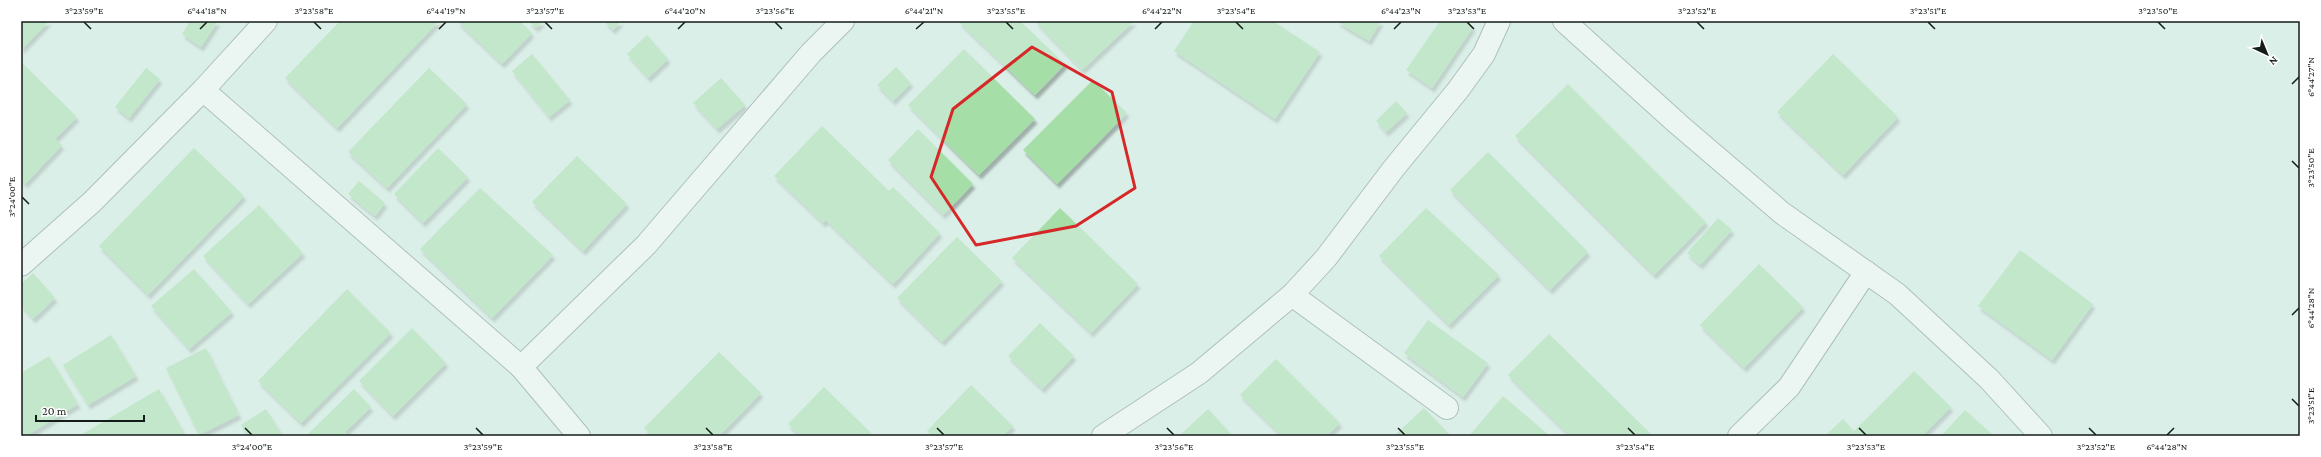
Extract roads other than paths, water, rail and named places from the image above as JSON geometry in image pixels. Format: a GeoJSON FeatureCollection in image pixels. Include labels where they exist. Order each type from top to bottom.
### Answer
{"type":"FeatureCollection","features":[{"type":"Feature","properties":{"kind":"street"},"geometry":{"type":"LineString","coordinates":[[21,265],[92,202],[203,90],[266,21]]}},
{"type":"Feature","properties":{"kind":"street"},"geometry":{"type":"LineString","coordinates":[[521,367],[646,245],[812,54],[843,21]]}},
{"type":"Feature","properties":{"kind":"street"},"geometry":{"type":"LineString","coordinates":[[1103,436],[1198,373],[1292,294],[1326,258],[1394,168],[1458,90],[1484,54],[1499,21]]}},
{"type":"Feature","properties":{"kind":"street"},"geometry":{"type":"LineString","coordinates":[[1564,21],[1678,124],[1782,213],[1897,294],[1989,379],[2041,436]]}},
{"type":"Feature","properties":{"kind":"street"},"geometry":{"type":"LineString","coordinates":[[203,90],[521,367],[578,436]]}},
{"type":"Feature","properties":{"kind":"street"},"geometry":{"type":"LineString","coordinates":[[1739,436],[1789,387],[1866,272]]}},
{"type":"Feature","properties":{"kind":"street"},"geometry":{"type":"LineString","coordinates":[[1292,294],[1447,408]]}}]}
